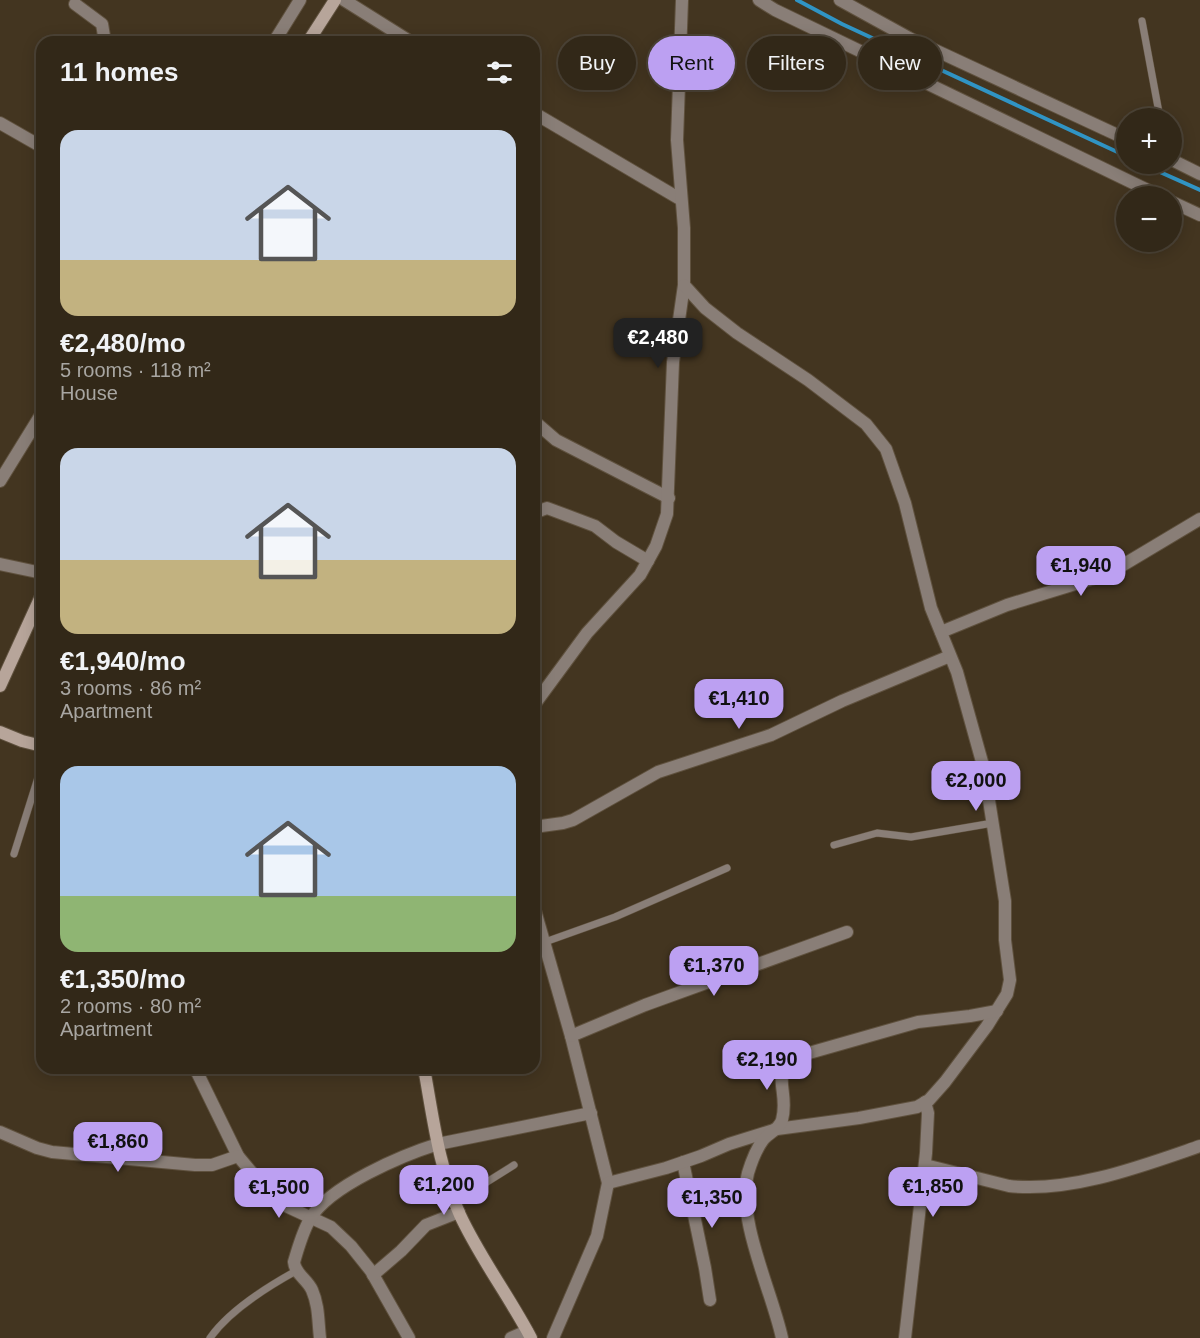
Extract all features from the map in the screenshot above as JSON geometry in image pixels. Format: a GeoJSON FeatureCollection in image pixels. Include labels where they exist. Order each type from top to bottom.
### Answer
{"type":"FeatureCollection","features":[{"type":"Feature","properties":{"kind":"street"},"geometry":{"type":"LineString","coordinates":[[278,36],[300,0]]}},
{"type":"Feature","properties":{"kind":"street"},"geometry":{"type":"LineString","coordinates":[[312,36],[336,0]]}},
{"type":"Feature","properties":{"kind":"street"},"geometry":{"type":"LineString","coordinates":[[344,0],[401,36]]}},
{"type":"Feature","properties":{"kind":"street"},"geometry":{"type":"LineString","coordinates":[[540,697],[587,633],[627,590],[648,561],[663,529],[669,498],[673,362],[684,285],[684,228],[677,140],[682,0]]}},
{"type":"Feature","properties":{"kind":"street"},"geometry":{"type":"LineString","coordinates":[[759,0],[775,10],[1139,186]]}},
{"type":"Feature","properties":{"kind":"street"},"geometry":{"type":"LineString","coordinates":[[840,0],[909,38],[1116,134]]}},
{"type":"Feature","properties":{"kind":"street"},"geometry":{"type":"LineString","coordinates":[[75,4],[102,24],[104,36]]}},
{"type":"Feature","properties":{"kind":"street"},"geometry":{"type":"LineString","coordinates":[[540,117],[680,199]]}},
{"type":"Feature","properties":{"kind":"street"},"geometry":{"type":"LineString","coordinates":[[0,123],[36,144]]}},
{"type":"Feature","properties":{"kind":"street"},"geometry":{"type":"LineString","coordinates":[[1182,165],[1200,174]]}},
{"type":"Feature","properties":{"kind":"street"},"geometry":{"type":"LineString","coordinates":[[1182,207],[1200,215]]}},
{"type":"Feature","properties":{"kind":"street"},"geometry":{"type":"LineString","coordinates":[[608,1182],[683,1162],[777,1129],[912,1109],[925,1102],[945,1082],[997,1011],[1007,994],[1010,980],[1005,940],[1005,901],[984,769],[957,672],[932,608],[895,471],[886,449],[866,424],[834,398],[737,333],[705,308],[684,285]]}},
{"type":"Feature","properties":{"kind":"street"},"geometry":{"type":"LineString","coordinates":[[0,481],[36,423]]}},
{"type":"Feature","properties":{"kind":"street"},"geometry":{"type":"LineString","coordinates":[[540,426],[555,440],[669,498]]}},
{"type":"Feature","properties":{"kind":"street"},"geometry":{"type":"LineString","coordinates":[[540,511],[547,508],[596,526],[616,542],[648,561]]}},
{"type":"Feature","properties":{"kind":"street"},"geometry":{"type":"LineString","coordinates":[[941,632],[1007,605],[1098,576],[1123,565],[1200,519]]}},
{"type":"Feature","properties":{"kind":"street"},"geometry":{"type":"LineString","coordinates":[[0,564],[36,572]]}},
{"type":"Feature","properties":{"kind":"street"},"geometry":{"type":"LineString","coordinates":[[0,686],[36,607]]}},
{"type":"Feature","properties":{"kind":"street"},"geometry":{"type":"LineString","coordinates":[[540,826],[573,820],[658,772],[771,735],[842,701],[950,656]]}},
{"type":"Feature","properties":{"kind":"street"},"geometry":{"type":"LineString","coordinates":[[0,732],[36,745]]}},
{"type":"Feature","properties":{"kind":"street"},"geometry":{"type":"LineString","coordinates":[[540,926],[608,1182],[597,1236],[553,1338]]}},
{"type":"Feature","properties":{"kind":"street"},"geometry":{"type":"LineString","coordinates":[[571,1036],[645,1005],[847,932]]}},
{"type":"Feature","properties":{"kind":"street"},"geometry":{"type":"LineString","coordinates":[[782,1338],[758,1259],[745,1204],[749,1170],[763,1141],[777,1129],[781,1122],[782,1074],[787,1064],[793,1058],[918,1022],[997,1011]]}},
{"type":"Feature","properties":{"kind":"street"},"geometry":{"type":"LineString","coordinates":[[198,1074],[238,1156],[258,1180],[283,1203],[310,1219],[328,1225],[341,1236],[373,1275],[409,1338]]}},
{"type":"Feature","properties":{"kind":"street"},"geometry":{"type":"LineString","coordinates":[[425,1074],[438,1144],[457,1207],[470,1235],[529,1334],[511,1338]]}},
{"type":"Feature","properties":{"kind":"street"},"geometry":{"type":"LineString","coordinates":[[905,1338],[925,1165],[928,1113],[925,1102]]}},
{"type":"Feature","properties":{"kind":"street"},"geometry":{"type":"LineString","coordinates":[[320,1338],[315,1298],[309,1284],[294,1266],[295,1257],[310,1219],[326,1202],[348,1185],[415,1151],[438,1144],[591,1113]]}},
{"type":"Feature","properties":{"kind":"street"},"geometry":{"type":"LineString","coordinates":[[0,1132],[52,1152],[195,1165],[212,1165],[238,1156]]}},
{"type":"Feature","properties":{"kind":"street"},"geometry":{"type":"LineString","coordinates":[[925,1165],[1009,1186],[1023,1187],[1109,1176],[1200,1146]]}},
{"type":"Feature","properties":{"kind":"street"},"geometry":{"type":"LineString","coordinates":[[683,1162],[710,1300]]}},
{"type":"Feature","properties":{"kind":"street"},"geometry":{"type":"LineString","coordinates":[[373,1275],[426,1225],[457,1207]]}},
{"type":"Feature","properties":{"kind":"lane"},"geometry":{"type":"LineString","coordinates":[[1142,21],[1158,108]]}},
{"type":"Feature","properties":{"kind":"lane"},"geometry":{"type":"LineString","coordinates":[[14,854],[36,784]]}},
{"type":"Feature","properties":{"kind":"lane"},"geometry":{"type":"LineString","coordinates":[[834,845],[877,833],[911,837],[993,823]]}},
{"type":"Feature","properties":{"kind":"lane"},"geometry":{"type":"LineString","coordinates":[[545,942],[615,917],[727,868]]}},
{"type":"Feature","properties":{"kind":"lane"},"geometry":{"type":"LineString","coordinates":[[457,1207],[514,1165]]}},
{"type":"Feature","properties":{"kind":"lane"},"geometry":{"type":"LineString","coordinates":[[210,1338],[218,1328],[255,1297],[296,1271]]}},
{"type":"Feature","properties":{"kind":"waterway"},"geometry":{"type":"LineString","coordinates":[[797,0],[842,24],[1116,151]]}},
{"type":"Feature","properties":{"kind":"waterway"},"geometry":{"type":"LineString","coordinates":[[1164,174],[1200,190]]}}]}
